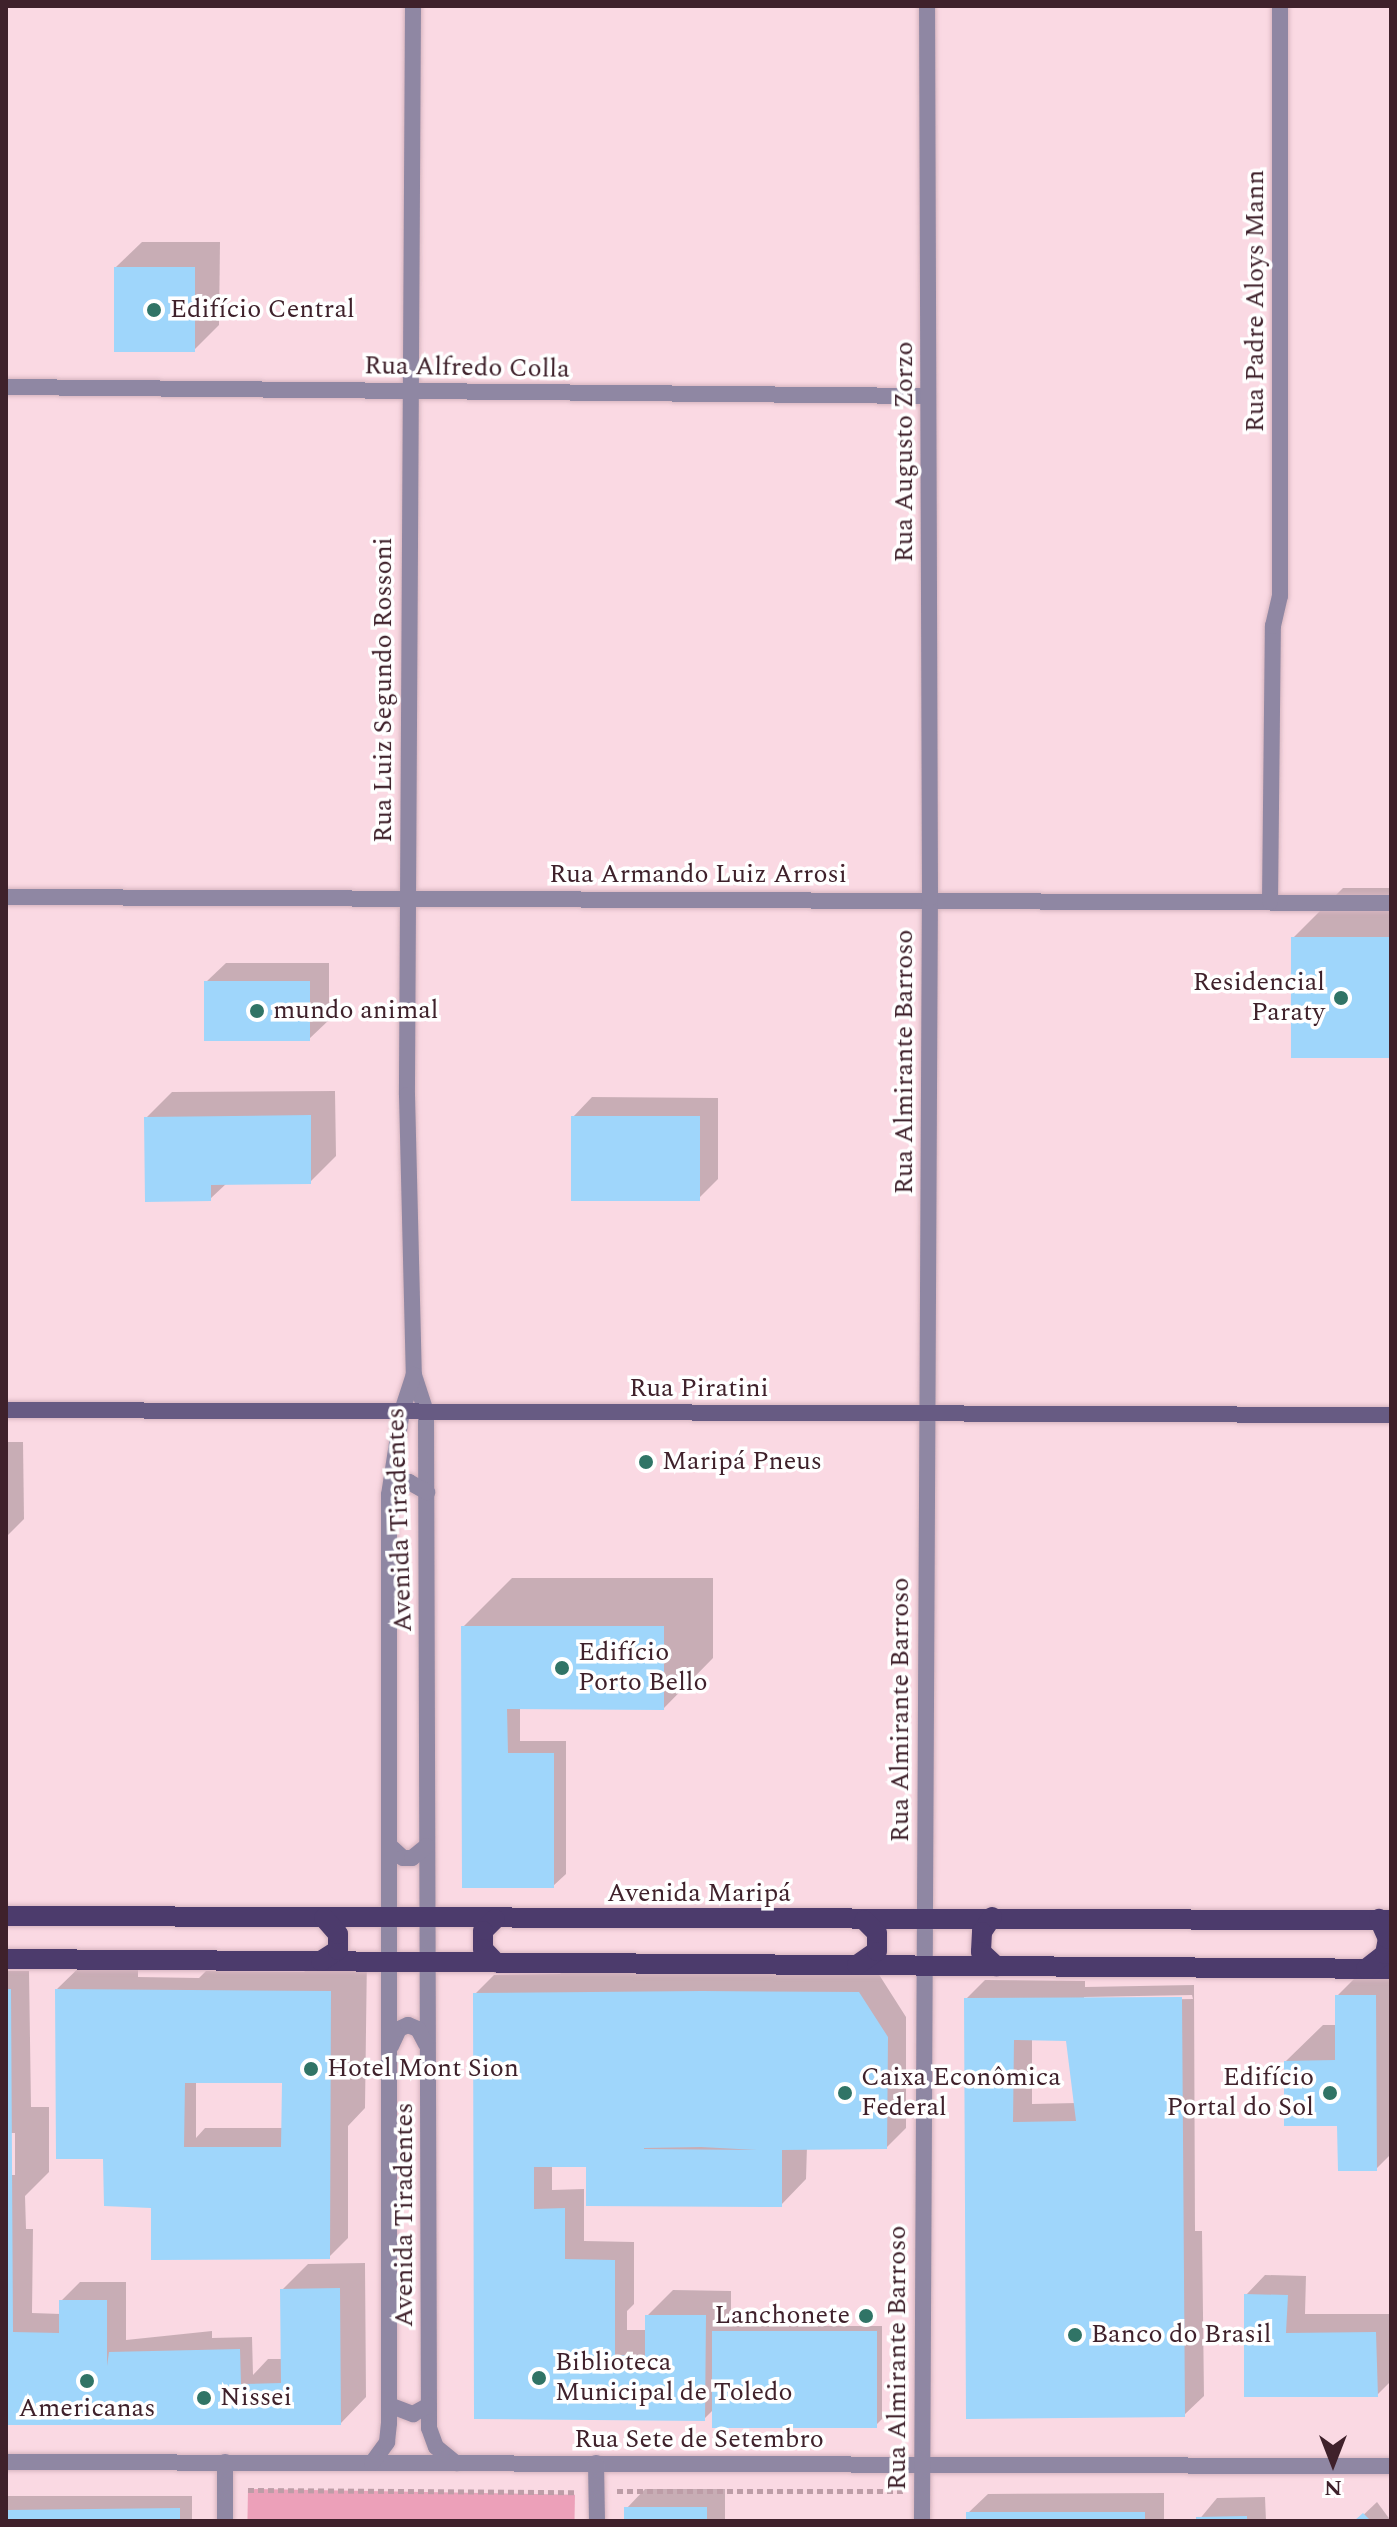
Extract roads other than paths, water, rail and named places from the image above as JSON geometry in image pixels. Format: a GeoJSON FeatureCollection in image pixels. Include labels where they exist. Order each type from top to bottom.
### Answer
{"type":"FeatureCollection","features":[{"type":"Feature","properties":{"kind":"main road","name":"Avenida Maripá"},"geometry":{"type":"LineString","coordinates":[[6,1916],[1385,1920]]}},
{"type":"Feature","properties":{"kind":"main road"},"geometry":{"type":"LineString","coordinates":[[992,1917],[982,1932],[981,1952],[996,1966]]}},
{"type":"Feature","properties":{"kind":"main road"},"geometry":{"type":"LineString","coordinates":[[321,1961],[338,1950],[338,1934],[324,1918]]}},
{"type":"Feature","properties":{"kind":"main road"},"geometry":{"type":"LineString","coordinates":[[495,1919],[483,1931],[483,1949],[495,1962]]}},
{"type":"Feature","properties":{"kind":"main road"},"geometry":{"type":"LineString","coordinates":[[857,1965],[877,1951],[877,1933],[864,1920]]}},
{"type":"Feature","properties":{"kind":"main road"},"geometry":{"type":"LineString","coordinates":[[1366,1969],[1385,1954],[1388,1939],[1385,1920]]}},
{"type":"Feature","properties":{"kind":"main road"},"geometry":{"type":"LineString","coordinates":[[6,1959],[1391,1969]]}},
{"type":"Feature","properties":{"kind":"street","name":"Rua Luiz Segundo Rossoni"},"geometry":{"type":"LineString","coordinates":[[413,6],[407,899],[414,1375]]}},
{"type":"Feature","properties":{"kind":"street","name":"Rua Augusto Zorzo"},"geometry":{"type":"LineString","coordinates":[[927,6],[930,898]]}},
{"type":"Feature","properties":{"kind":"street","name":"Rua Padre Aloys Mann"},"geometry":{"type":"LineString","coordinates":[[1270,902],[1273,626],[1280,596],[1280,6]]}},
{"type":"Feature","properties":{"kind":"street","name":"Rua Alfredo Colla"},"geometry":{"type":"LineString","coordinates":[[6,387],[928,396]]}},
{"type":"Feature","properties":{"kind":"street","name":"Rua Armando Luiz Arrosi"},"geometry":{"type":"LineString","coordinates":[[6,897],[930,898],[1391,903]]}},
{"type":"Feature","properties":{"kind":"street","name":"Rua Almirante Barroso"},"geometry":{"type":"LineString","coordinates":[[922,2521],[930,898]]}},
{"type":"Feature","properties":{"kind":"street","name":"Avenida Tiradentes"},"geometry":{"type":"LineString","coordinates":[[372,2463],[387,2442],[389,2405],[389,1495],[402,1411],[414,1375]]}},
{"type":"Feature","properties":{"kind":"street","name":"Avenida Tiradentes"},"geometry":{"type":"LineString","coordinates":[[414,1375],[426,1412],[429,2405],[436,2447],[456,2463]]}},
{"type":"Feature","properties":{"kind":"street","name":"Rua Piratini"},"geometry":{"type":"LineString","coordinates":[[6,1410],[1391,1415]]}},
{"type":"Feature","properties":{"kind":"street"},"geometry":{"type":"LineString","coordinates":[[389,1495],[409,1482],[427,1492]]}},
{"type":"Feature","properties":{"kind":"street"},"geometry":{"type":"LineString","coordinates":[[389,1845],[403,1858],[412,1858],[427,1846]]}},
{"type":"Feature","properties":{"kind":"street"},"geometry":{"type":"LineString","coordinates":[[389,2050],[399,2029],[408,2025],[424,2035],[428,2049]]}},
{"type":"Feature","properties":{"kind":"street"},"geometry":{"type":"LineString","coordinates":[[389,2405],[413,2414],[429,2405]]}},
{"type":"Feature","properties":{"kind":"street","name":"Rua Sete de Setembro"},"geometry":{"type":"LineString","coordinates":[[6,2462],[1391,2466]]}},
{"type":"Feature","properties":{"kind":"street"},"geometry":{"type":"LineString","coordinates":[[225,2462],[225,2521]]}},
{"type":"Feature","properties":{"kind":"street"},"geometry":{"type":"LineString","coordinates":[[596,2463],[597,2521]]}},
{"type":"Feature","properties":{"kind":"place","name":"Edifício Central"},"geometry":{"type":"Point","coordinates":[154,310]}},
{"type":"Feature","properties":{"kind":"place","name":"Residencial Paraty"},"geometry":{"type":"Point","coordinates":[1341,998]}},
{"type":"Feature","properties":{"kind":"place","name":"mundo animal"},"geometry":{"type":"Point","coordinates":[257,1011]}},
{"type":"Feature","properties":{"kind":"place","name":"Maripá Pneus"},"geometry":{"type":"Point","coordinates":[646,1462]}},
{"type":"Feature","properties":{"kind":"place","name":"Edifício Porto Bello"},"geometry":{"type":"Point","coordinates":[562,1668]}},
{"type":"Feature","properties":{"kind":"place","name":"Hotel Mont Sion"},"geometry":{"type":"Point","coordinates":[311,2069]}},
{"type":"Feature","properties":{"kind":"place","name":"Caixa Econômica Federal"},"geometry":{"type":"Point","coordinates":[845,2093]}},
{"type":"Feature","properties":{"kind":"place","name":"Edifício Portal do Sol"},"geometry":{"type":"Point","coordinates":[1330,2093]}},
{"type":"Feature","properties":{"kind":"place","name":"Lanchonete"},"geometry":{"type":"Point","coordinates":[866,2316]}},
{"type":"Feature","properties":{"kind":"place","name":"Banco do Brasil"},"geometry":{"type":"Point","coordinates":[1075,2335]}},
{"type":"Feature","properties":{"kind":"place","name":"Biblioteca Municipal de Toledo"},"geometry":{"type":"Point","coordinates":[539,2378]}},
{"type":"Feature","properties":{"kind":"place","name":"Americanas"},"geometry":{"type":"Point","coordinates":[87,2381]}},
{"type":"Feature","properties":{"kind":"place","name":"Nissei"},"geometry":{"type":"Point","coordinates":[204,2398]}}]}
